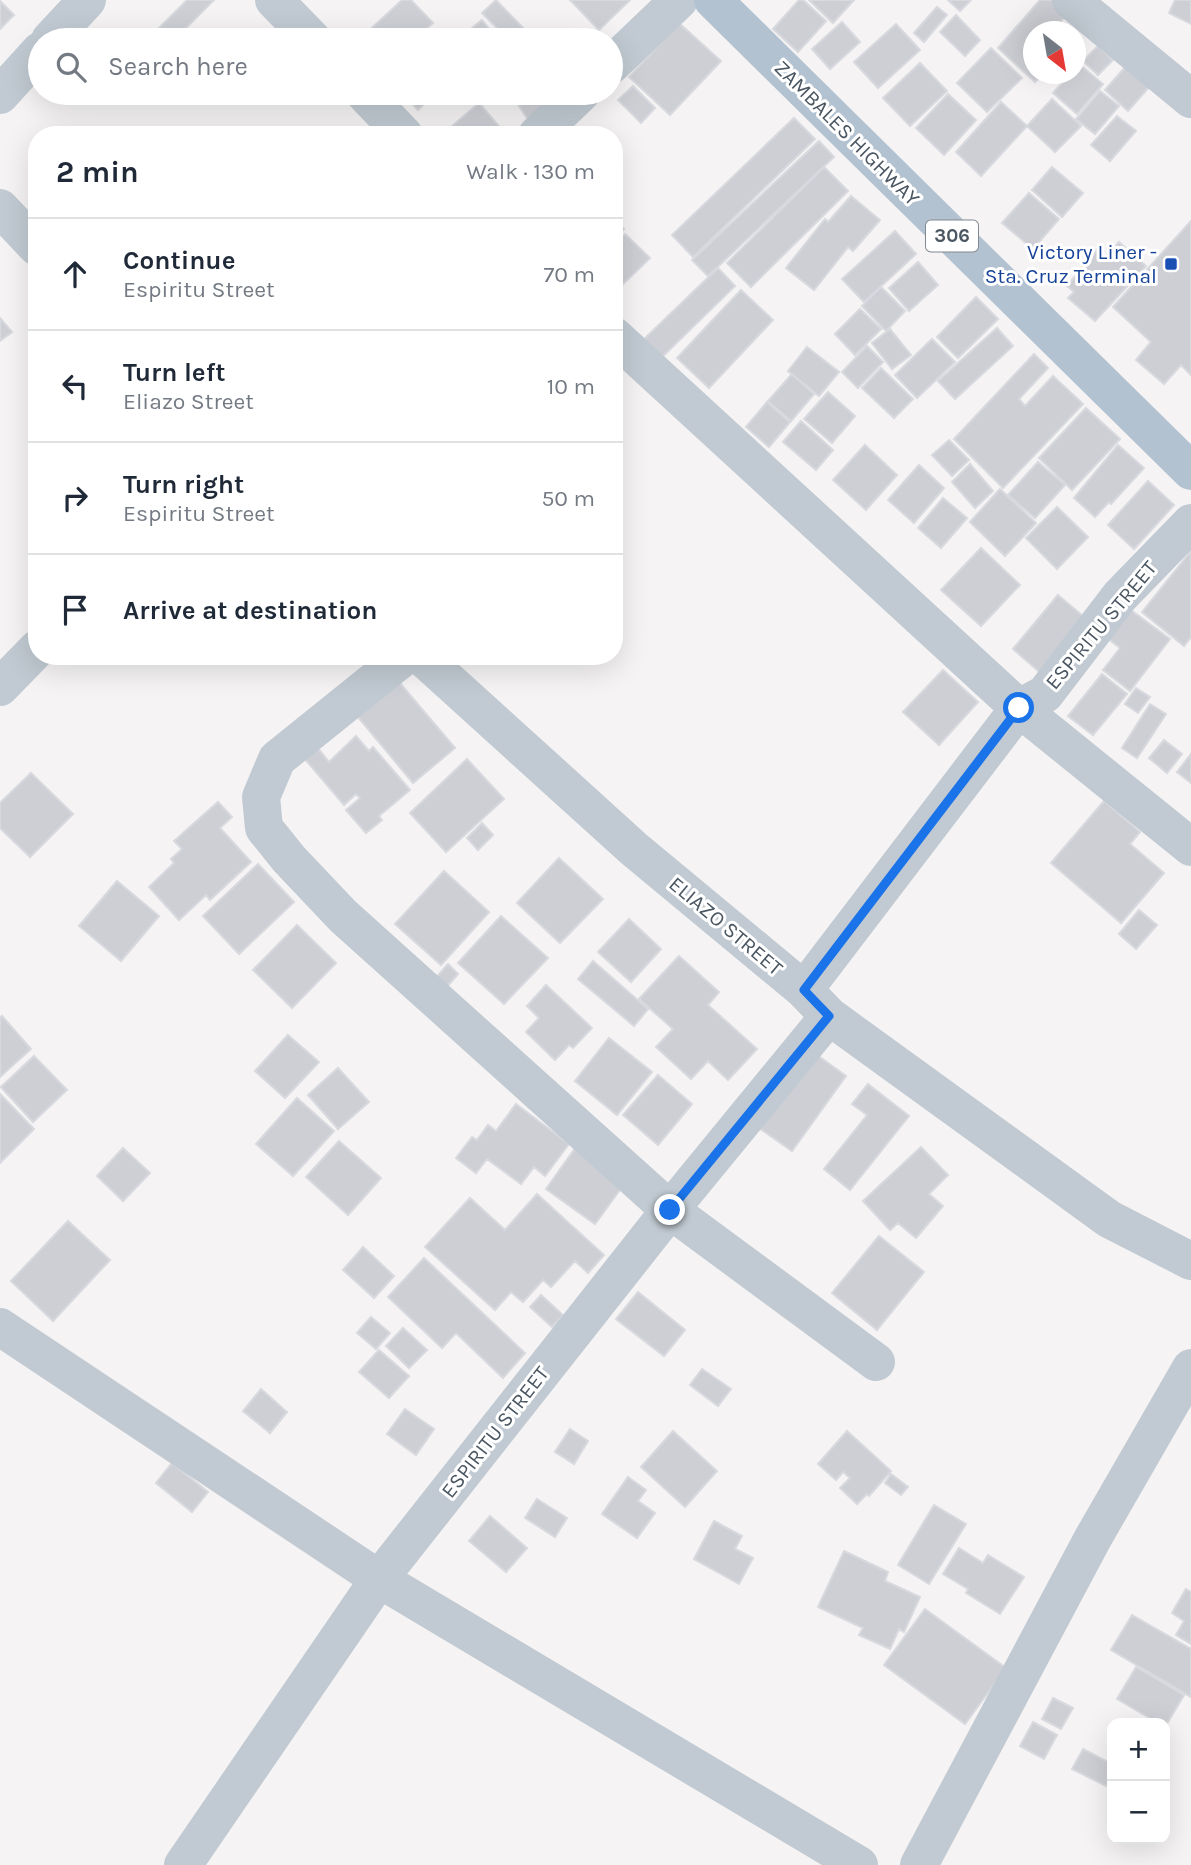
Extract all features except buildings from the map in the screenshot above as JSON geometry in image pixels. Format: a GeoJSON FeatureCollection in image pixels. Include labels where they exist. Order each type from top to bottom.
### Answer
{"type":"FeatureCollection","features":[{"type":"Feature","properties":{"kind":"main road","name":"ZAMBALES HIGHWAY"},"geometry":{"type":"LineString","coordinates":[[713,0],[1191,471]]}},
{"type":"Feature","properties":{"kind":"street"},"geometry":{"type":"LineString","coordinates":[[61,28],[87,0]]}},
{"type":"Feature","properties":{"kind":"street"},"geometry":{"type":"LineString","coordinates":[[274,0],[301,28]]}},
{"type":"Feature","properties":{"kind":"street"},"geometry":{"type":"LineString","coordinates":[[623,54],[679,0]]}},
{"type":"Feature","properties":{"kind":"street"},"geometry":{"type":"LineString","coordinates":[[1071,0],[1191,99]]}},
{"type":"Feature","properties":{"kind":"street"},"geometry":{"type":"LineString","coordinates":[[0,95],[28,64]]}},
{"type":"Feature","properties":{"kind":"street"},"geometry":{"type":"LineString","coordinates":[[375,105],[395,126]]}},
{"type":"Feature","properties":{"kind":"street"},"geometry":{"type":"LineString","coordinates":[[546,126],[568,105]]}},
{"type":"Feature","properties":{"kind":"street"},"geometry":{"type":"LineString","coordinates":[[0,208],[28,238]]}},
{"type":"Feature","properties":{"kind":"street"},"geometry":{"type":"LineString","coordinates":[[623,343],[1019,708],[1191,847]]}},
{"type":"Feature","properties":{"kind":"street","name":"ESPIRITU STREET"},"geometry":{"type":"LineString","coordinates":[[183,1865],[379,1579],[670,1210],[1019,708],[1045,694],[1120,596],[1191,523]]}},
{"type":"Feature","properties":{"kind":"street"},"geometry":{"type":"LineString","coordinates":[[0,687],[28,658]]}},
{"type":"Feature","properties":{"kind":"street"},"geometry":{"type":"LineString","coordinates":[[394,665],[277,759],[261,797],[264,828],[289,859],[344,916],[670,1210],[876,1362]]}},
{"type":"Feature","properties":{"kind":"street","name":"ELIAZO STREET"},"geometry":{"type":"LineString","coordinates":[[431,665],[634,849],[816,1003],[1109,1219],[1191,1261]]}},
{"type":"Feature","properties":{"kind":"street"},"geometry":{"type":"LineString","coordinates":[[0,1326],[379,1579],[859,1865]]}},
{"type":"Feature","properties":{"kind":"street"},"geometry":{"type":"LineString","coordinates":[[919,1865],[1093,1538],[1191,1368]]}},
{"type":"Feature","properties":{"kind":"place","name":"Victory Liner - Sta. Cruz Terminal"},"geometry":{"type":"Point","coordinates":[1171,264]}},
{"type":"Feature","properties":{"kind":"route"},"geometry":{"type":"LineString","coordinates":[[670,1210],[829,1016],[804,990],[1019,708]]}}]}
